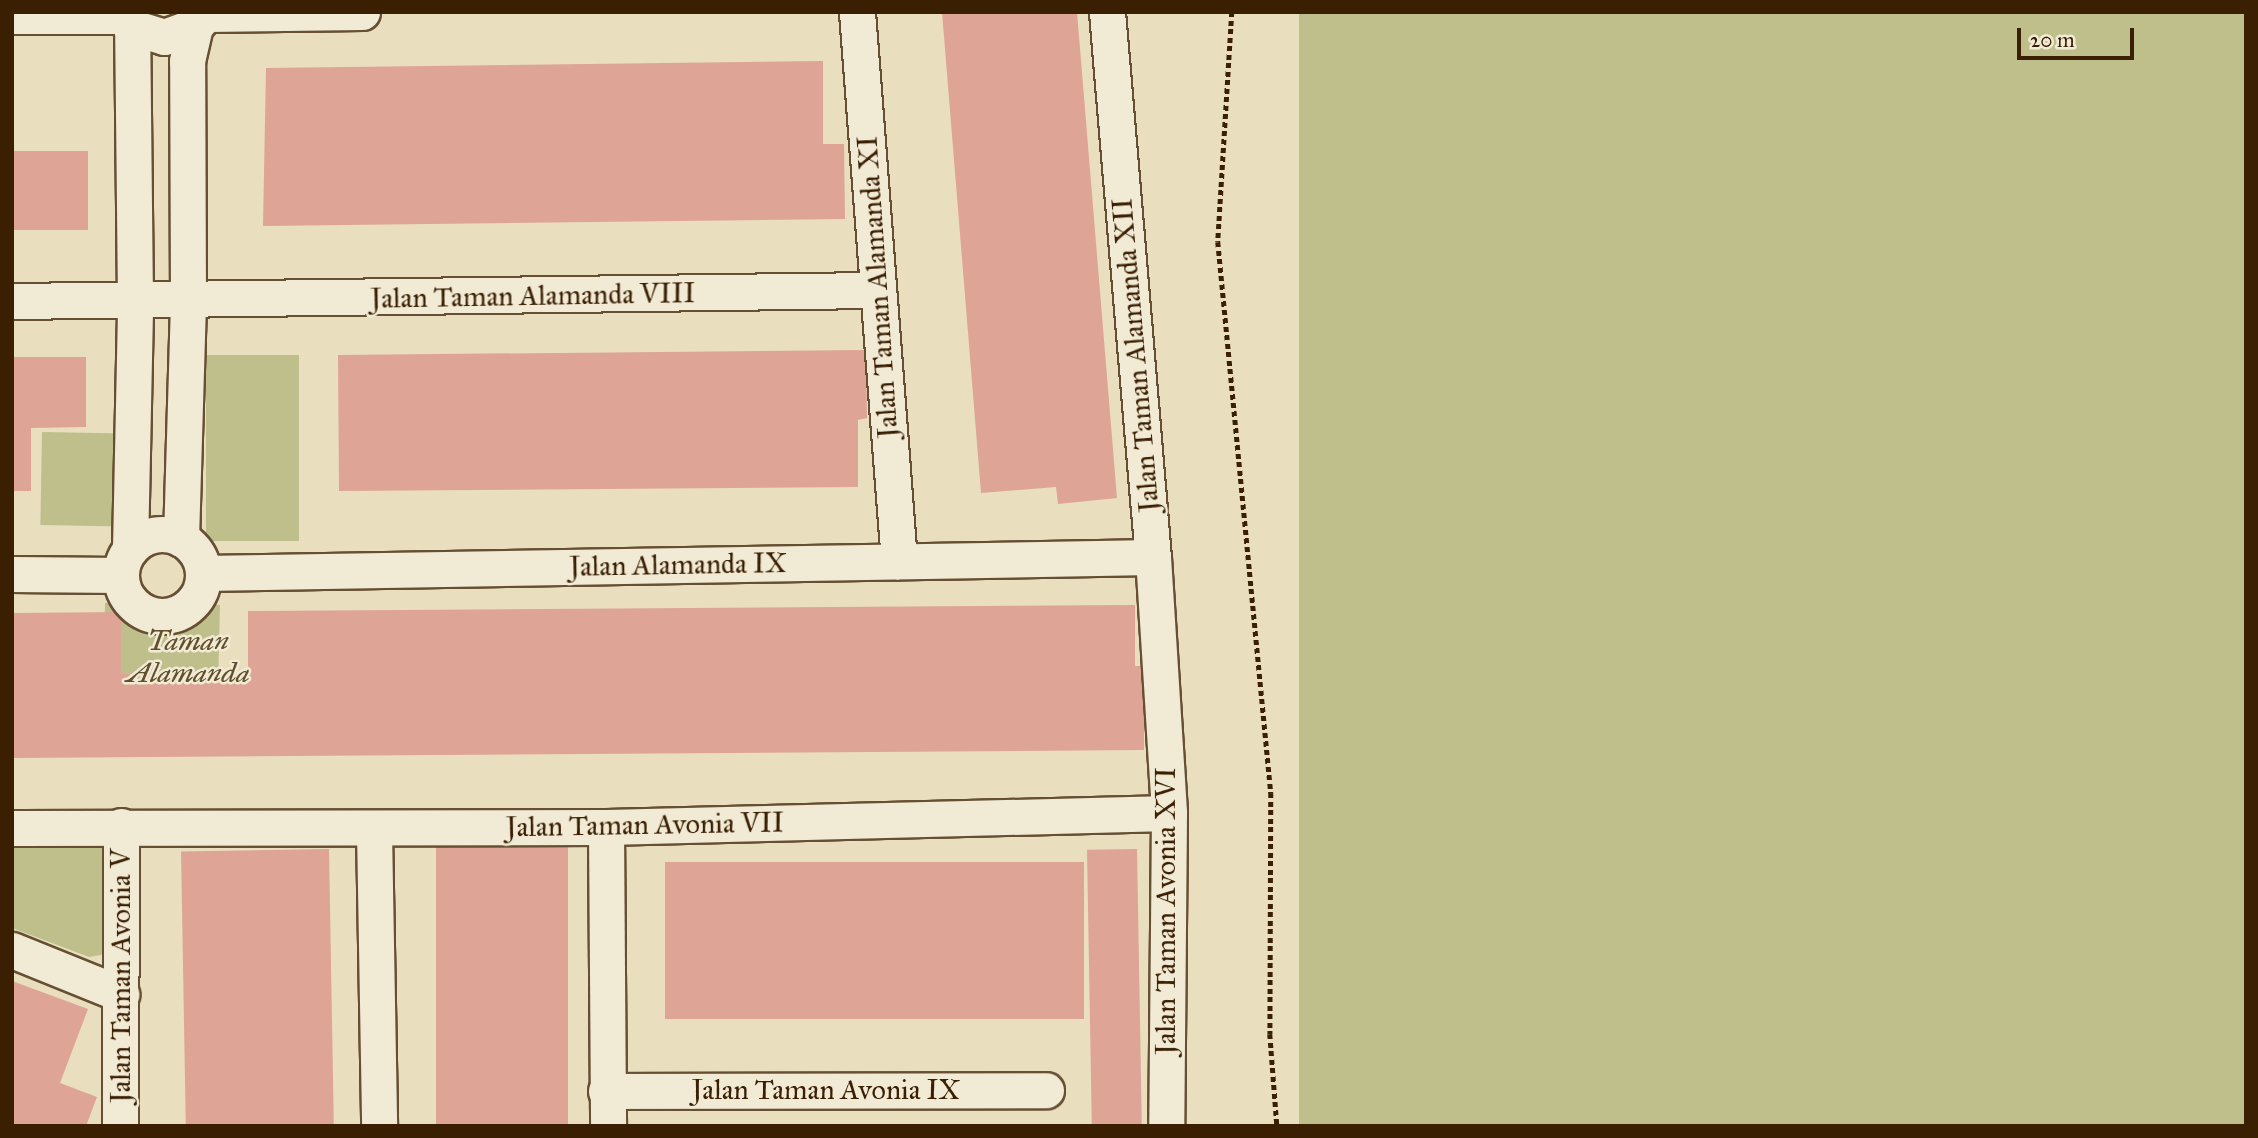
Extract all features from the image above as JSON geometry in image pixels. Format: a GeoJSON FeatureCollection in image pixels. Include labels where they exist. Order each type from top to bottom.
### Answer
{"type":"FeatureCollection","features":[{"type":"Feature","properties":{"kind":"street"},"geometry":{"type":"LineString","coordinates":[[12,16],[123,18],[164,37],[204,18],[362,12]]}},
{"type":"Feature","properties":{"kind":"street","name":"Jalan Taman Alamanda XI"},"geometry":{"type":"LineString","coordinates":[[857,12],[900,561]]}},
{"type":"Feature","properties":{"kind":"street","name":"Jalan Taman Alamanda XII"},"geometry":{"type":"LineString","coordinates":[[1107,12],[1153,557],[1161,697]]}},
{"type":"Feature","properties":{"kind":"street"},"geometry":{"type":"LineString","coordinates":[[12,574],[125,562],[154,535],[181,539],[200,559],[202,586],[187,608],[163,617],[150,615],[128,600],[125,562],[135,302],[123,18]]}},
{"type":"Feature","properties":{"kind":"street"},"geometry":{"type":"LineString","coordinates":[[181,539],[188,302],[187,61],[204,18]]}},
{"type":"Feature","properties":{"kind":"street","name":"Jalan Taman Alamanda VIII"},"geometry":{"type":"LineString","coordinates":[[12,301],[188,302],[877,290]]}},
{"type":"Feature","properties":{"kind":"street","name":"Jalan Alamanda IX"},"geometry":{"type":"LineString","coordinates":[[203,573],[1153,557]]}},
{"type":"Feature","properties":{"kind":"street","name":"Jalan Taman Avonia XVI"},"geometry":{"type":"LineString","coordinates":[[1161,697],[1169,813],[1166,1126]]}},
{"type":"Feature","properties":{"kind":"street","name":"Jalan Taman Avonia VII"},"geometry":{"type":"LineString","coordinates":[[12,828],[121,826],[374,830],[606,827],[1169,813]]}},
{"type":"Feature","properties":{"kind":"street","name":"Jalan Taman Avonia V"},"geometry":{"type":"LineString","coordinates":[[120,1126],[121,826]]}},
{"type":"Feature","properties":{"kind":"street"},"geometry":{"type":"LineString","coordinates":[[606,827],[608,1126]]}},
{"type":"Feature","properties":{"kind":"street"},"geometry":{"type":"LineString","coordinates":[[374,830],[379,1126]]}},
{"type":"Feature","properties":{"kind":"street"},"geometry":{"type":"LineString","coordinates":[[12,950],[121,994]]}},
{"type":"Feature","properties":{"kind":"street","name":"Jalan Taman Avonia IX"},"geometry":{"type":"LineString","coordinates":[[607,1091],[1046,1090]]}},
{"type":"Feature","properties":{"kind":"path"},"geometry":{"type":"LineString","coordinates":[[1232,12],[1218,242],[1271,793],[1270,1034],[1277,1126]]}},
{"type":"Feature","properties":{"kind":"green space"},"geometry":{"type":"Polygon","coordinates":[[[1299,12],[2246,12],[2246,1126],[1299,1126],[1299,12]]]}},
{"type":"Feature","properties":{"kind":"green space"},"geometry":{"type":"Polygon","coordinates":[[[206,355],[299,355],[299,541],[206,541],[206,355]]]}},
{"type":"Feature","properties":{"kind":"green space"},"geometry":{"type":"Polygon","coordinates":[[[42,432],[123,433],[121,526],[40,525],[42,432]]]}},
{"type":"Feature","properties":{"kind":"green space","name":"Taman Alamanda"},"geometry":{"type":"Polygon","coordinates":[[[105,603],[120,603],[142,628],[159,633],[184,626],[206,604],[220,605],[218,689],[104,687],[105,603]]]}},
{"type":"Feature","properties":{"kind":"green space"},"geometry":{"type":"Polygon","coordinates":[[[12,844],[99,844],[106,855],[107,946],[101,955],[89,957],[12,928],[12,844]]]}},
{"type":"Feature","properties":{"kind":"building"},"geometry":{"type":"Polygon","coordinates":[[[942,12],[1077,12],[1117,498],[1058,504],[1056,487],[981,493],[942,12]]]}},
{"type":"Feature","properties":{"kind":"building"},"geometry":{"type":"Polygon","coordinates":[[[823,61],[823,144],[844,144],[845,219],[263,226],[266,68],[823,61]]]}},
{"type":"Feature","properties":{"kind":"building"},"geometry":{"type":"Polygon","coordinates":[[[12,151],[88,151],[88,230],[12,230],[12,151]]]}},
{"type":"Feature","properties":{"kind":"building"},"geometry":{"type":"Polygon","coordinates":[[[866,350],[867,418],[858,420],[858,487],[339,491],[338,355],[866,350]]]}},
{"type":"Feature","properties":{"kind":"building"},"geometry":{"type":"Polygon","coordinates":[[[12,357],[86,357],[86,427],[31,428],[31,491],[12,491],[12,357]]]}},
{"type":"Feature","properties":{"kind":"building"},"geometry":{"type":"Polygon","coordinates":[[[1135,605],[1135,666],[1144,666],[1144,750],[12,758],[12,613],[121,612],[121,674],[248,673],[248,611],[1135,605]]]}},
{"type":"Feature","properties":{"kind":"building"},"geometry":{"type":"Polygon","coordinates":[[[436,847],[568,847],[568,1126],[436,1126],[436,847]]]}},
{"type":"Feature","properties":{"kind":"building"},"geometry":{"type":"Polygon","coordinates":[[[329,849],[334,1126],[186,1126],[181,852],[329,849]]]}},
{"type":"Feature","properties":{"kind":"building"},"geometry":{"type":"Polygon","coordinates":[[[1137,849],[1142,1126],[1092,1126],[1087,850],[1137,849]]]}},
{"type":"Feature","properties":{"kind":"building"},"geometry":{"type":"Polygon","coordinates":[[[665,862],[1084,862],[1084,1019],[665,1019],[665,862]]]}},
{"type":"Feature","properties":{"kind":"building"},"geometry":{"type":"Polygon","coordinates":[[[12,981],[88,1009],[60,1083],[97,1097],[86,1126],[12,1126],[12,981]]]}}]}
